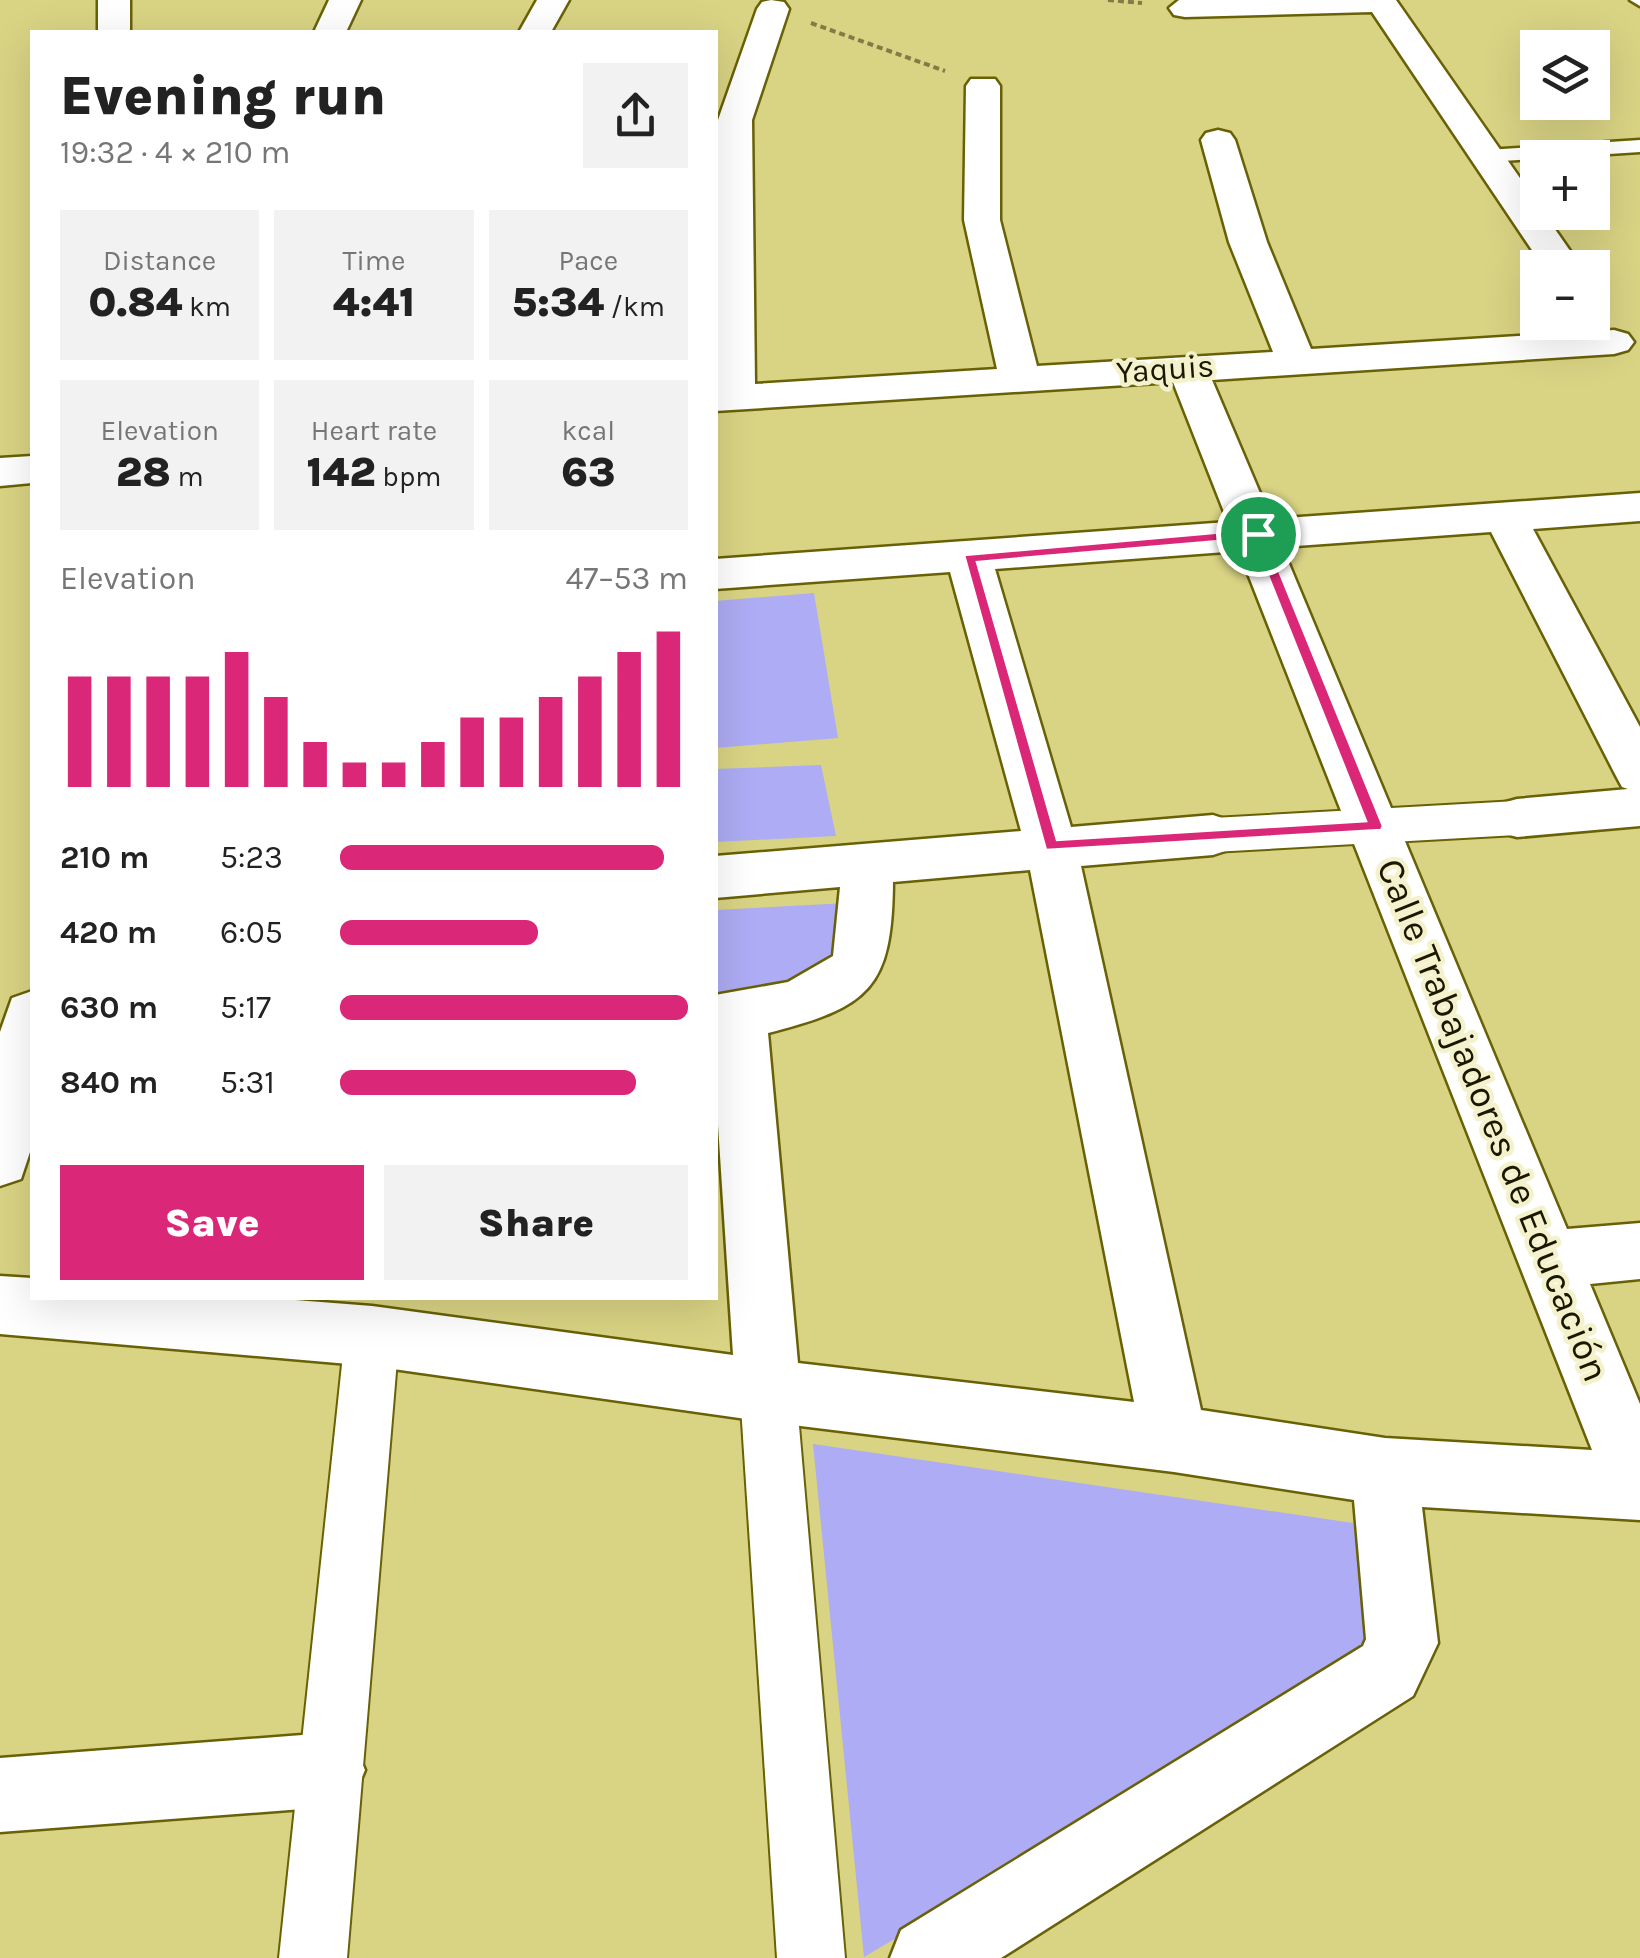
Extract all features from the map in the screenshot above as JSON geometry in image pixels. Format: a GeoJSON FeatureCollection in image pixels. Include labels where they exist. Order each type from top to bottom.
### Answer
{"type":"FeatureCollection","features":[{"type":"Feature","properties":{"kind":"street"},"geometry":{"type":"LineString","coordinates":[[114,0],[114,30]]}},
{"type":"Feature","properties":{"kind":"street"},"geometry":{"type":"LineString","coordinates":[[331,30],[345,0]]}},
{"type":"Feature","properties":{"kind":"street"},"geometry":{"type":"LineString","coordinates":[[536,30],[553,0]]}},
{"type":"Feature","properties":{"kind":"street"},"geometry":{"type":"LineString","coordinates":[[1185,8],[1381,1],[1551,250]]}},
{"type":"Feature","properties":{"kind":"street"},"geometry":{"type":"LineString","coordinates":[[725,398],[735,120],[773,9]]}},
{"type":"Feature","properties":{"kind":"street"},"geometry":{"type":"LineString","coordinates":[[984,86],[982,220],[1020,379]]}},
{"type":"Feature","properties":{"kind":"street"},"geometry":{"type":"LineString","coordinates":[[1218,140],[1248,242],[1296,360]]}},
{"type":"Feature","properties":{"kind":"street","name":"Yaquis"},"geometry":{"type":"LineString","coordinates":[[725,398],[1296,360],[1520,335]]}},
{"type":"Feature","properties":{"kind":"street"},"geometry":{"type":"LineString","coordinates":[[1610,335],[1640,378]]}},
{"type":"Feature","properties":{"kind":"street","name":"Calle Trabajadores de Educación"},"geometry":{"type":"LineString","coordinates":[[1188,367],[1640,1486]]}},
{"type":"Feature","properties":{"kind":"street"},"geometry":{"type":"LineString","coordinates":[[718,574],[1640,507]]}},
{"type":"Feature","properties":{"kind":"street"},"geometry":{"type":"LineString","coordinates":[[1504,517],[1640,774]]}},
{"type":"Feature","properties":{"kind":"street"},"geometry":{"type":"LineString","coordinates":[[969,558],[1051,846],[1174,1439]]}},
{"type":"Feature","properties":{"kind":"street"},"geometry":{"type":"LineString","coordinates":[[718,878],[1051,846],[1640,807]]}},
{"type":"Feature","properties":{"kind":"street"},"geometry":{"type":"LineString","coordinates":[[811,1958],[768,1391],[727,1018],[834,989],[860,961],[866,865]]}},
{"type":"Feature","properties":{"kind":"street"},"geometry":{"type":"LineString","coordinates":[[0,1160],[30,1023]]}},
{"type":"Feature","properties":{"kind":"street"},"geometry":{"type":"LineString","coordinates":[[1546,1259],[1640,1251]]}},
{"type":"Feature","properties":{"kind":"street"},"geometry":{"type":"LineString","coordinates":[[0,1306],[373,1317],[768,1391],[1174,1439],[1386,1471],[1640,1486]]}},
{"type":"Feature","properties":{"kind":"street"},"geometry":{"type":"LineString","coordinates":[[313,1958],[373,1317]]}},
{"type":"Feature","properties":{"kind":"street"},"geometry":{"type":"LineString","coordinates":[[929,1958],[1388,1671],[1402,1643],[1386,1471]]}},
{"type":"Feature","properties":{"kind":"street"},"geometry":{"type":"LineString","coordinates":[[0,1795],[328,1770]]}},
{"type":"Feature","properties":{"kind":"lane"},"geometry":{"type":"LineString","coordinates":[[1487,156],[1640,146]]}},
{"type":"Feature","properties":{"kind":"path"},"geometry":{"type":"LineString","coordinates":[[773,9],[984,86]]}},
{"type":"Feature","properties":{"kind":"shaded area"},"geometry":{"type":"Polygon","coordinates":[[[814,593],[838,738],[718,748],[718,601],[814,593]]]}},
{"type":"Feature","properties":{"kind":"shaded area"},"geometry":{"type":"Polygon","coordinates":[[[821,765],[836,836],[718,842],[718,769],[821,765]]]}},
{"type":"Feature","properties":{"kind":"shaded area"},"geometry":{"type":"Polygon","coordinates":[[[847,903],[830,977],[718,1007],[718,910],[847,903]]]}},
{"type":"Feature","properties":{"kind":"shaded area"},"geometry":{"type":"Polygon","coordinates":[[[813,1444],[1353,1523],[1382,1651],[864,1957],[813,1444]]]}},
{"type":"Feature","properties":{"kind":"route"},"geometry":{"type":"LineString","coordinates":[[1258,534],[1376,826],[1051,846],[969,558],[1258,534]]}}]}
